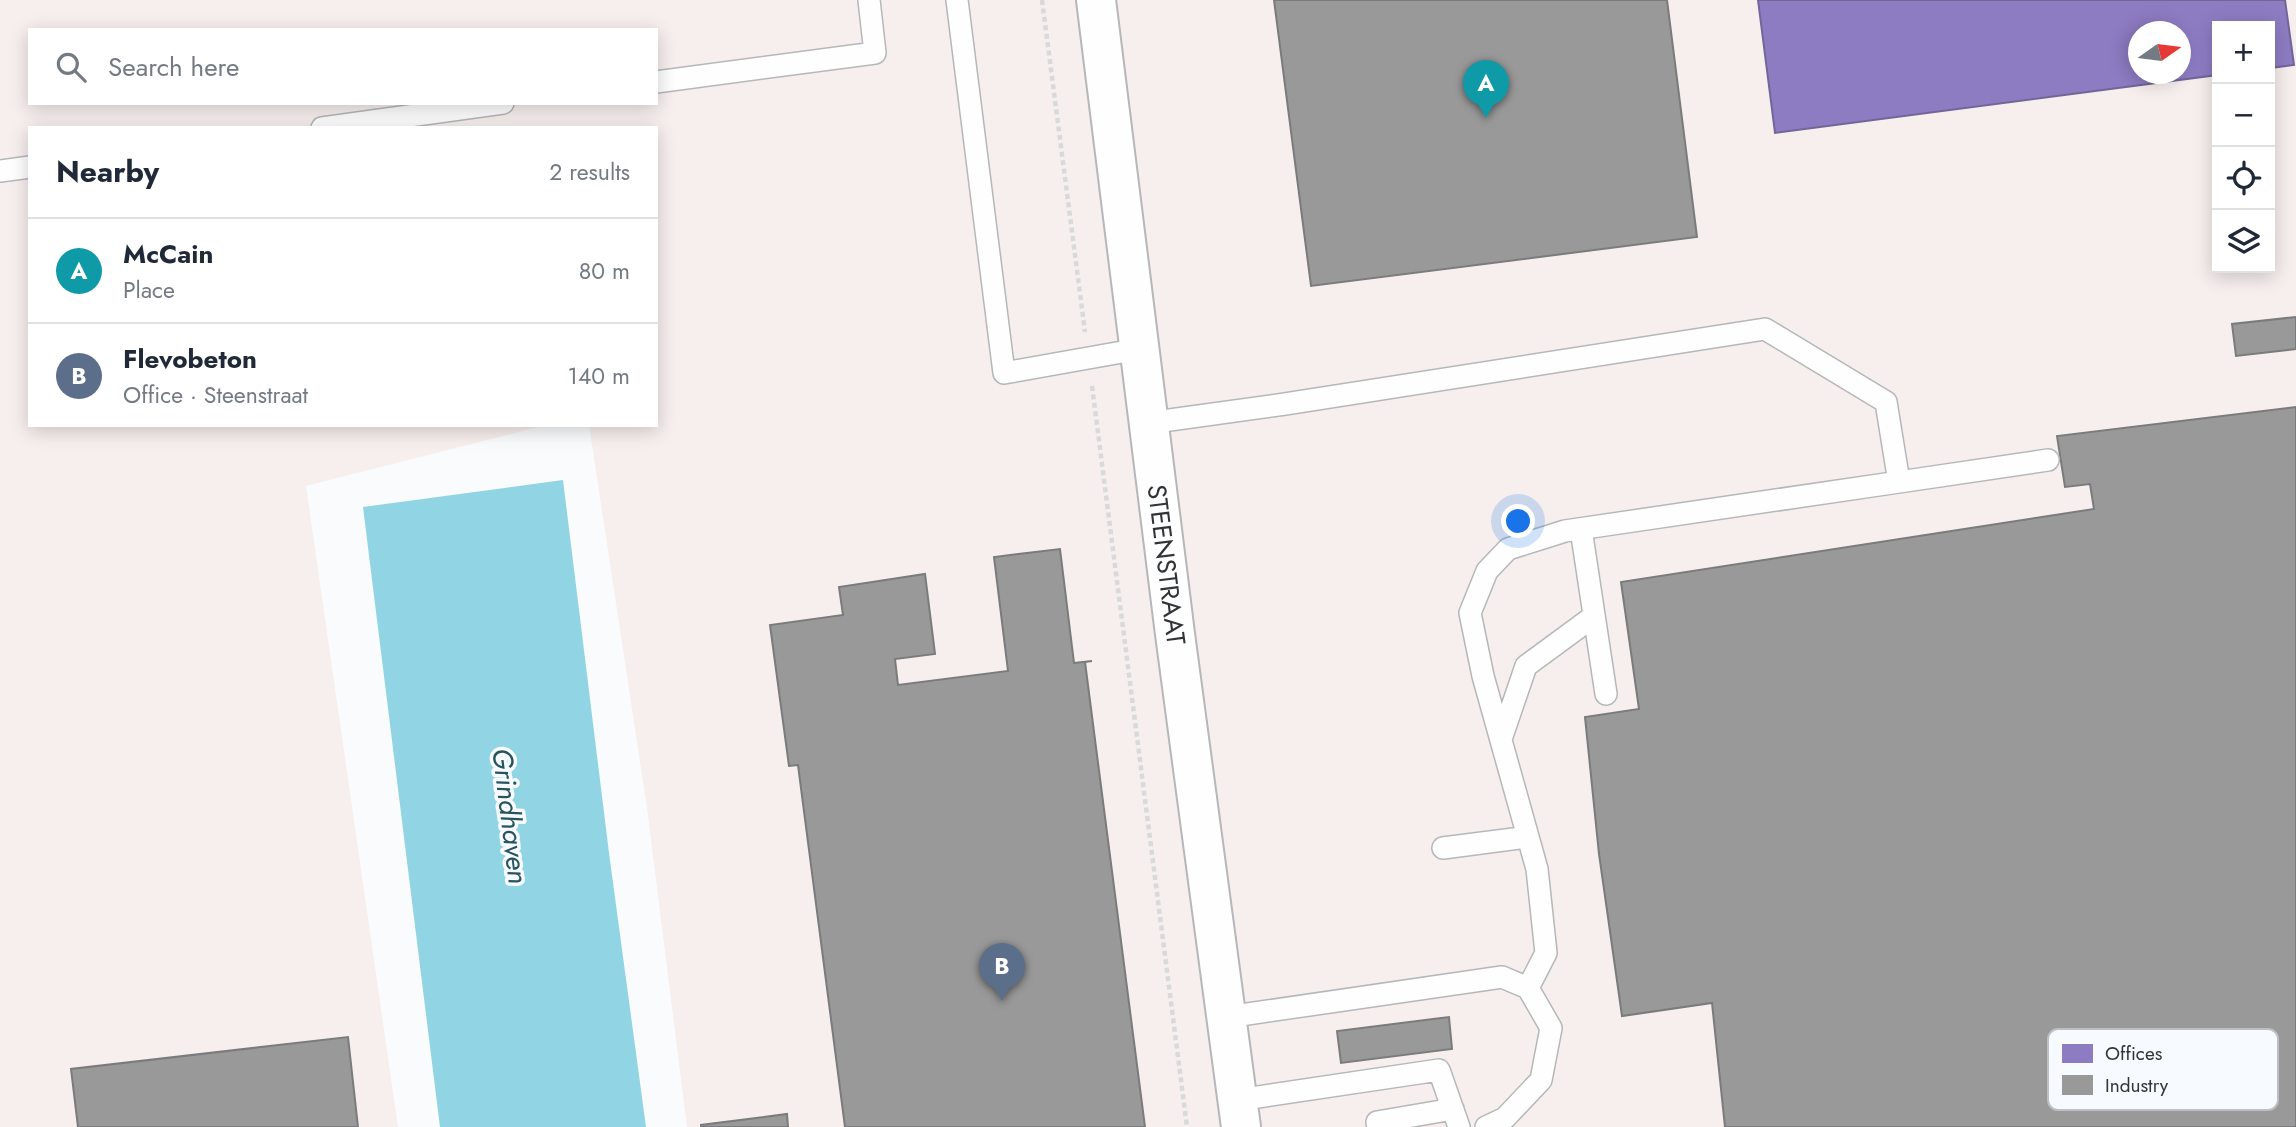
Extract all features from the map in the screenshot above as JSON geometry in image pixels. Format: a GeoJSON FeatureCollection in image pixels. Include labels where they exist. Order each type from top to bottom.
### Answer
{"type":"FeatureCollection","features":[{"type":"Feature","properties":{"kind":"street","name":"STEENSTRAAT"},"geometry":{"type":"LineString","coordinates":[[1096,0],[1148,424],[1239,1114]]}},
{"type":"Feature","properties":{"kind":"lane"},"geometry":{"type":"LineString","coordinates":[[658,82],[875,53],[869,0]]}},
{"type":"Feature","properties":{"kind":"lane"},"geometry":{"type":"LineString","coordinates":[[957,0],[1004,373],[1139,349]]}},
{"type":"Feature","properties":{"kind":"lane"},"geometry":{"type":"LineString","coordinates":[[336,126],[489,105]]}},
{"type":"Feature","properties":{"kind":"lane"},"geometry":{"type":"LineString","coordinates":[[0,172],[28,167]]}},
{"type":"Feature","properties":{"kind":"lane"},"geometry":{"type":"LineString","coordinates":[[1148,424],[1765,329],[1886,402],[1899,482]]}},
{"type":"Feature","properties":{"kind":"lane"},"geometry":{"type":"LineString","coordinates":[[1528,988],[1546,953],[1537,869],[1483,676],[1470,612],[1486,572],[1508,549],[1565,531],[2048,460]]}},
{"type":"Feature","properties":{"kind":"lane"},"geometry":{"type":"LineString","coordinates":[[1581,529],[1606,694]]}},
{"type":"Feature","properties":{"kind":"lane"},"geometry":{"type":"LineString","coordinates":[[1501,739],[1526,666],[1594,616]]}},
{"type":"Feature","properties":{"kind":"lane"},"geometry":{"type":"LineString","coordinates":[[1444,848],[1528,837]]}},
{"type":"Feature","properties":{"kind":"lane"},"geometry":{"type":"LineString","coordinates":[[1227,1017],[1502,977],[1528,988],[1551,1028],[1541,1080],[1505,1118],[1486,1127]]}},
{"type":"Feature","properties":{"kind":"lane"},"geometry":{"type":"LineString","coordinates":[[1239,1114],[1439,1070],[1456,1118],[1377,1122],[1378,1127]]}},
{"type":"Feature","properties":{"kind":"path","name":"STEENSTRAAT"},"geometry":{"type":"LineString","coordinates":[[1042,0],[1186,1127]]}},
{"type":"Feature","properties":{"kind":"shaded area"},"geometry":{"type":"Polygon","coordinates":[[[0,0],[2296,0],[2296,1127],[687,1127],[647,808],[589,427],[658,427],[658,126],[28,126],[28,427],[538,427],[306,486],[398,1127],[0,1127],[0,0]]]}},
{"type":"Feature","properties":{"kind":"water","name":"Grindhaven"},"geometry":{"type":"Polygon","coordinates":[[[563,480],[646,1127],[440,1127],[363,507],[563,480]]]}},
{"type":"Feature","properties":{"kind":"building: Offices"},"geometry":{"type":"Polygon","coordinates":[[[1758,0],[2285,0],[2294,65],[2275,67],[2275,21],[2212,21],[2212,76],[2191,78],[2191,21],[2128,21],[2128,84],[2148,84],[1775,133],[1758,0]]]}},
{"type":"Feature","properties":{"kind":"building: Industry"},"geometry":{"type":"Polygon","coordinates":[[[1274,0],[1667,0],[1697,237],[1311,286],[1274,0]]]}},
{"type":"Feature","properties":{"kind":"building: Industry"},"geometry":{"type":"Polygon","coordinates":[[[2296,317],[2296,349],[2236,356],[2232,324],[2296,317]]]}},
{"type":"Feature","properties":{"kind":"building: Industry"},"geometry":{"type":"Polygon","coordinates":[[[2296,407],[2296,1127],[1725,1127],[1712,1003],[1622,1016],[1599,854],[1585,717],[1639,709],[1621,582],[2094,509],[2090,484],[2065,487],[2057,436],[2296,407]]]}},
{"type":"Feature","properties":{"kind":"building: Industry"},"geometry":{"type":"Polygon","coordinates":[[[1060,549],[1074,663],[1092,661],[1085,662],[1145,1127],[845,1127],[798,765],[789,766],[770,625],[843,615],[839,587],[925,574],[935,654],[895,659],[898,685],[1008,671],[994,557],[1060,549]]]}},
{"type":"Feature","properties":{"kind":"building: Industry"},"geometry":{"type":"Polygon","coordinates":[[[1449,1017],[1452,1049],[1341,1063],[1337,1031],[1449,1017]]]}},
{"type":"Feature","properties":{"kind":"building: Industry"},"geometry":{"type":"Polygon","coordinates":[[[348,1037],[358,1127],[78,1127],[71,1069],[348,1037]]]}},
{"type":"Feature","properties":{"kind":"building: Industry"},"geometry":{"type":"Polygon","coordinates":[[[787,1114],[788,1127],[701,1127],[701,1125],[787,1114]]]}},
{"type":"Feature","properties":{"kind":"place","name":"McCain"},"geometry":{"type":"Point","coordinates":[1486,118]}},
{"type":"Feature","properties":{"kind":"place","name":"Flevobeton"},"geometry":{"type":"Point","coordinates":[1002,1001]}}]}
